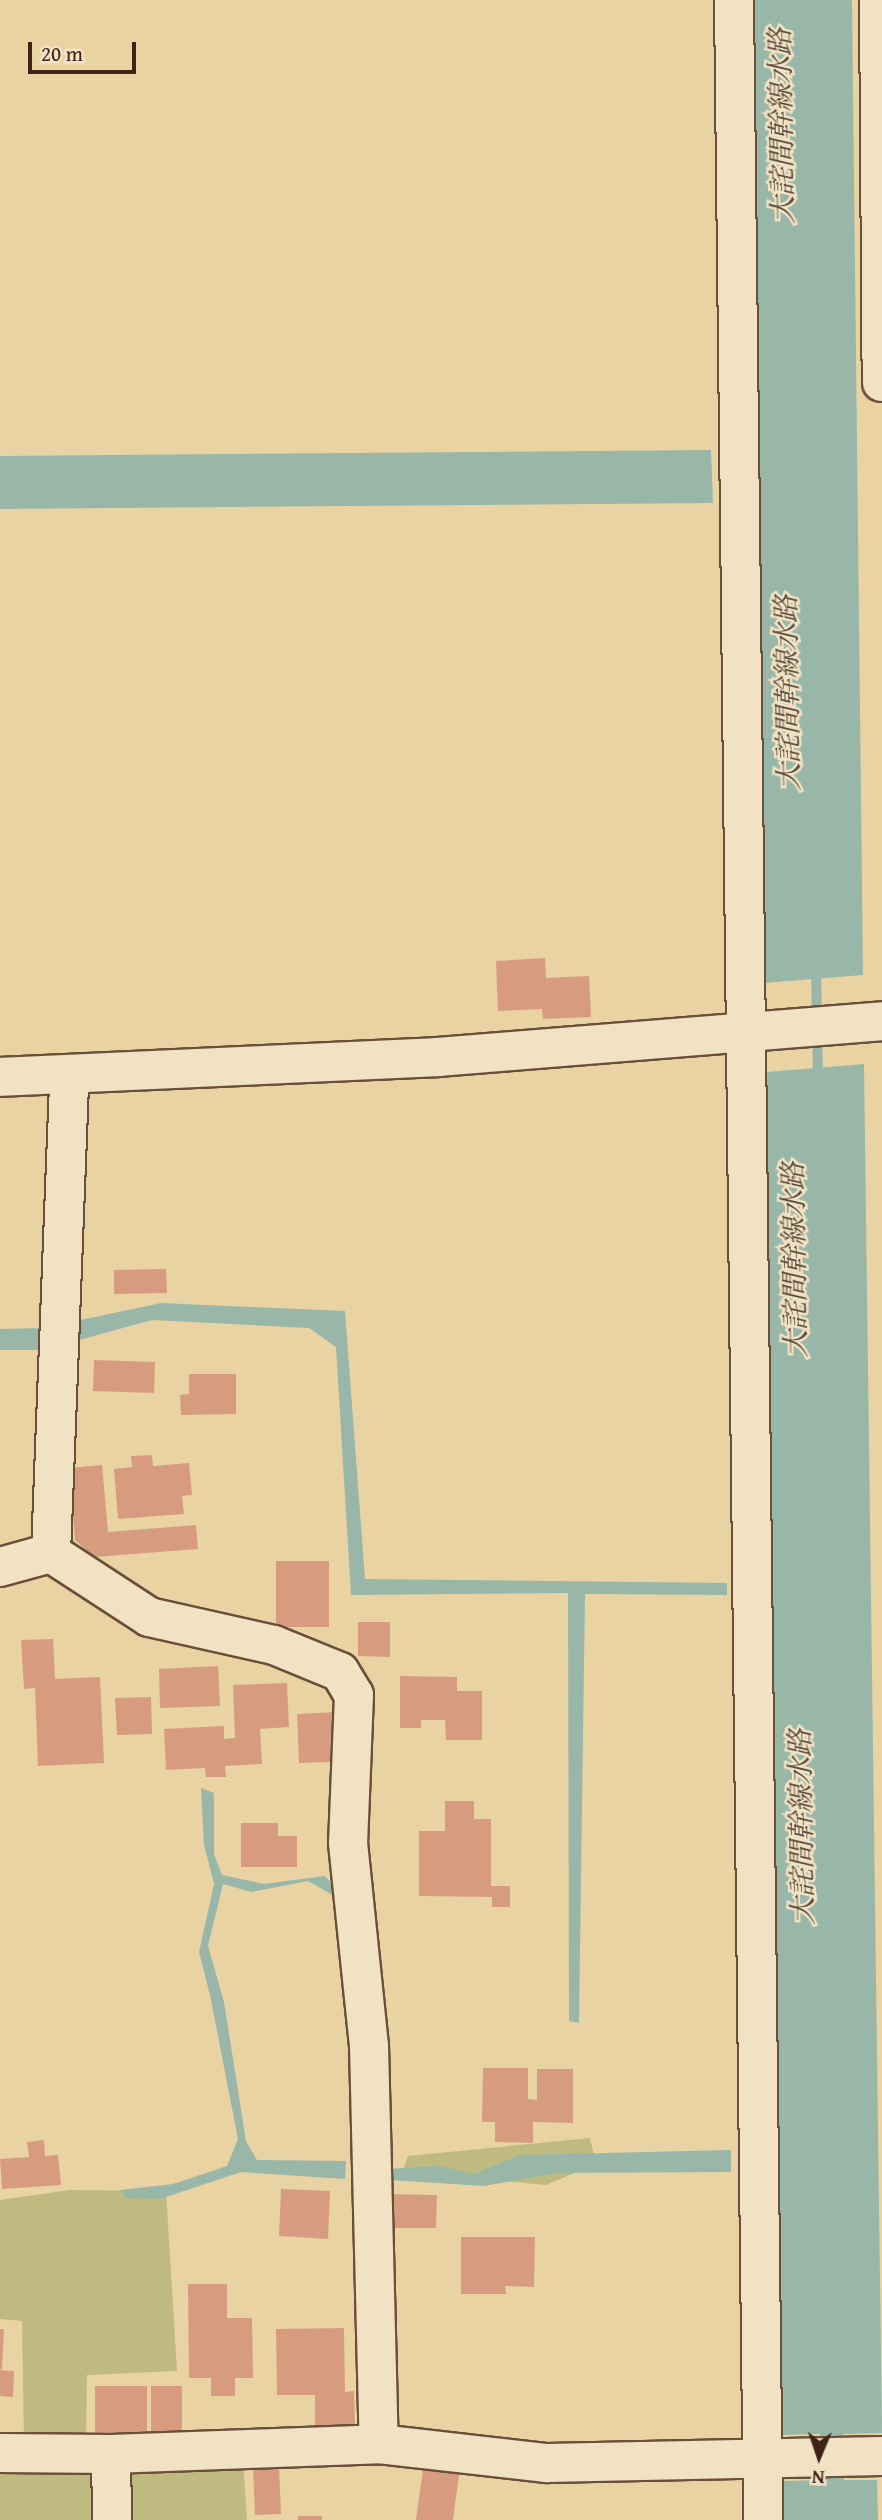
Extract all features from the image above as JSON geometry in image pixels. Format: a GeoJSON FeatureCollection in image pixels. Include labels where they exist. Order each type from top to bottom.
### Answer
{"type":"FeatureCollection","features":[{"type":"Feature","properties":{"kind":"street"},"geometry":{"type":"LineString","coordinates":[[734,0],[763,2520]]}},
{"type":"Feature","properties":{"kind":"street"},"geometry":{"type":"LineString","coordinates":[[879,0],[882,382]]}},
{"type":"Feature","properties":{"kind":"street"},"geometry":{"type":"LineString","coordinates":[[0,1077],[438,1057],[745,1030],[882,1021]]}},
{"type":"Feature","properties":{"kind":"street"},"geometry":{"type":"LineString","coordinates":[[51,1553],[69,1074]]}},
{"type":"Feature","properties":{"kind":"street"},"geometry":{"type":"LineString","coordinates":[[0,1567],[51,1553],[149,1617],[274,1645],[340,1672],[354,1695],[348,1843],[369,2046],[379,2444]]}},
{"type":"Feature","properties":{"kind":"street"},"geometry":{"type":"LineString","coordinates":[[0,2453],[111,2454],[379,2444],[547,2463],[868,2457]]}},
{"type":"Feature","properties":{"kind":"street"},"geometry":{"type":"LineString","coordinates":[[111,2454],[112,2520]]}},
{"type":"Feature","properties":{"kind":"shaded area"},"geometry":{"type":"Polygon","coordinates":[[[590,2138],[596,2164],[546,2185],[403,2171],[408,2156],[590,2138]]]}},
{"type":"Feature","properties":{"kind":"shaded area"},"geometry":{"type":"Polygon","coordinates":[[[70,2190],[166,2191],[177,2371],[87,2375],[86,2440],[24,2442],[22,2321],[0,2319],[0,2200],[70,2190]]]}},
{"type":"Feature","properties":{"kind":"shaded area"},"geometry":{"type":"Polygon","coordinates":[[[243,2461],[247,2520],[0,2520],[0,2467],[243,2461]]]}},
{"type":"Feature","properties":{"kind":"water"},"geometry":{"type":"Polygon","coordinates":[[[751,0],[852,0],[863,975],[764,983],[751,0]]]}},
{"type":"Feature","properties":{"kind":"water"},"geometry":{"type":"Polygon","coordinates":[[[711,450],[713,503],[0,509],[0,456],[711,450]]]}},
{"type":"Feature","properties":{"kind":"water"},"geometry":{"type":"Polygon","coordinates":[[[864,1064],[882,2433],[843,2434],[844,2480],[877,2480],[878,2520],[784,2520],[784,2481],[821,2480],[820,2434],[781,2435],[767,1072],[864,1064]]]}},
{"type":"Feature","properties":{"kind":"water"},"geometry":{"type":"Polygon","coordinates":[[[161,1303],[345,1311],[365,1579],[727,1583],[727,1595],[585,1594],[579,2023],[569,2021],[568,1593],[351,1595],[336,1347],[309,1328],[152,1320],[43,1350],[0,1350],[0,1329],[43,1328],[161,1303]]]}},
{"type":"Feature","properties":{"kind":"water"},"geometry":{"type":"Polygon","coordinates":[[[201,1788],[214,1793],[214,1854],[222,1875],[264,1884],[325,1876],[337,1890],[336,1897],[308,1881],[251,1892],[223,1884],[208,1946],[224,2002],[246,2141],[257,2160],[346,2161],[345,2179],[241,2172],[160,2199],[126,2198],[120,2190],[173,2184],[227,2166],[238,2139],[199,1952],[214,1884],[204,1845],[201,1788]]]}},
{"type":"Feature","properties":{"kind":"water"},"geometry":{"type":"Polygon","coordinates":[[[731,2150],[731,2172],[556,2173],[484,2186],[390,2180],[385,2169],[440,2166],[474,2174],[520,2155],[731,2150]]]}},
{"type":"Feature","properties":{"kind":"building"},"geometry":{"type":"Polygon","coordinates":[[[545,958],[546,978],[589,976],[591,1017],[543,1019],[542,1009],[498,1011],[496,961],[545,958]]]}},
{"type":"Feature","properties":{"kind":"building"},"geometry":{"type":"Polygon","coordinates":[[[166,1269],[167,1293],[114,1294],[114,1270],[166,1269]]]}},
{"type":"Feature","properties":{"kind":"building"},"geometry":{"type":"Polygon","coordinates":[[[94,1360],[155,1362],[154,1393],[93,1391],[94,1360]]]}},
{"type":"Feature","properties":{"kind":"building"},"geometry":{"type":"Polygon","coordinates":[[[189,1374],[236,1374],[236,1414],[181,1415],[180,1395],[189,1394],[189,1374]]]}},
{"type":"Feature","properties":{"kind":"building"},"geometry":{"type":"Polygon","coordinates":[[[152,1455],[153,1466],[189,1463],[192,1495],[182,1496],[184,1514],[118,1519],[114,1469],[132,1467],[131,1456],[152,1455]]]}},
{"type":"Feature","properties":{"kind":"building"},"geometry":{"type":"Polygon","coordinates":[[[102,1465],[108,1532],[196,1525],[198,1549],[94,1557],[75,1540],[69,1468],[102,1465]]]}},
{"type":"Feature","properties":{"kind":"building"},"geometry":{"type":"Polygon","coordinates":[[[276,1561],[329,1561],[329,1627],[276,1627],[276,1561]]]}},
{"type":"Feature","properties":{"kind":"building"},"geometry":{"type":"Polygon","coordinates":[[[358,1622],[390,1622],[390,1657],[358,1656],[358,1622]]]}},
{"type":"Feature","properties":{"kind":"building"},"geometry":{"type":"Polygon","coordinates":[[[53,1639],[55,1679],[100,1677],[104,1763],[38,1766],[35,1688],[24,1689],[21,1640],[53,1639]]]}},
{"type":"Feature","properties":{"kind":"building"},"geometry":{"type":"Polygon","coordinates":[[[218,1666],[220,1706],[160,1708],[159,1669],[218,1666]]]}},
{"type":"Feature","properties":{"kind":"building"},"geometry":{"type":"Polygon","coordinates":[[[400,1676],[457,1677],[457,1691],[482,1691],[482,1740],[446,1740],[445,1720],[421,1720],[421,1728],[400,1728],[400,1676]]]}},
{"type":"Feature","properties":{"kind":"building"},"geometry":{"type":"Polygon","coordinates":[[[287,1683],[289,1727],[260,1729],[262,1764],[225,1766],[226,1777],[206,1777],[205,1768],[166,1770],[164,1729],[224,1726],[224,1739],[235,1738],[233,1685],[287,1683]]]}},
{"type":"Feature","properties":{"kind":"building"},"geometry":{"type":"Polygon","coordinates":[[[151,1697],[152,1734],[117,1735],[115,1698],[151,1697]]]}},
{"type":"Feature","properties":{"kind":"building"},"geometry":{"type":"Polygon","coordinates":[[[337,1712],[338,1750],[330,1751],[330,1762],[299,1763],[297,1714],[337,1712]]]}},
{"type":"Feature","properties":{"kind":"building"},"geometry":{"type":"Polygon","coordinates":[[[445,1801],[474,1801],[474,1819],[491,1819],[491,1886],[510,1886],[510,1907],[492,1907],[492,1897],[419,1896],[419,1831],[445,1831],[445,1801]]]}},
{"type":"Feature","properties":{"kind":"building"},"geometry":{"type":"Polygon","coordinates":[[[241,1823],[278,1823],[278,1836],[297,1836],[297,1867],[241,1867],[241,1823]]]}},
{"type":"Feature","properties":{"kind":"building"},"geometry":{"type":"Polygon","coordinates":[[[483,2068],[528,2068],[528,2099],[537,2100],[537,2069],[573,2069],[573,2123],[533,2122],[533,2143],[495,2142],[495,2122],[482,2122],[483,2068]]]}},
{"type":"Feature","properties":{"kind":"building"},"geometry":{"type":"Polygon","coordinates":[[[44,2140],[45,2156],[58,2155],[61,2185],[2,2189],[0,2159],[29,2157],[27,2142],[44,2140]]]}},
{"type":"Feature","properties":{"kind":"building"},"geometry":{"type":"Polygon","coordinates":[[[281,2189],[330,2191],[328,2239],[279,2236],[281,2189]]]}},
{"type":"Feature","properties":{"kind":"building"},"geometry":{"type":"Polygon","coordinates":[[[384,2194],[437,2195],[436,2228],[384,2228],[384,2194]]]}},
{"type":"Feature","properties":{"kind":"building"},"geometry":{"type":"Polygon","coordinates":[[[461,2237],[535,2237],[534,2287],[505,2286],[506,2294],[461,2294],[461,2237]]]}},
{"type":"Feature","properties":{"kind":"building"},"geometry":{"type":"Polygon","coordinates":[[[188,2284],[227,2284],[227,2318],[252,2318],[253,2378],[235,2378],[235,2396],[211,2396],[211,2378],[189,2378],[188,2284]]]}},
{"type":"Feature","properties":{"kind":"building"},"geometry":{"type":"Polygon","coordinates":[[[344,2328],[345,2392],[354,2391],[355,2425],[315,2425],[315,2395],[277,2395],[276,2329],[344,2328]]]}},
{"type":"Feature","properties":{"kind":"building"},"geometry":{"type":"Polygon","coordinates":[[[0,2329],[4,2329],[2,2369],[0,2369],[0,2329]]]}},
{"type":"Feature","properties":{"kind":"building"},"geometry":{"type":"Polygon","coordinates":[[[0,2370],[14,2371],[13,2397],[0,2396],[0,2370]]]}},
{"type":"Feature","properties":{"kind":"building"},"geometry":{"type":"Polygon","coordinates":[[[95,2386],[147,2386],[147,2435],[95,2435],[95,2386]]]}},
{"type":"Feature","properties":{"kind":"building"},"geometry":{"type":"Polygon","coordinates":[[[151,2386],[182,2386],[182,2435],[151,2436],[151,2386]]]}},
{"type":"Feature","properties":{"kind":"building"},"geometry":{"type":"Polygon","coordinates":[[[279,2467],[281,2514],[255,2515],[253,2468],[279,2467]]]}},
{"type":"Feature","properties":{"kind":"building"},"geometry":{"type":"Polygon","coordinates":[[[423,2469],[459,2474],[453,2520],[416,2520],[423,2469]]]}},
{"type":"Feature","properties":{"kind":"building"},"geometry":{"type":"Polygon","coordinates":[[[298,2516],[322,2516],[322,2520],[298,2520],[298,2516]]]}},
{"type":"Feature","properties":{"kind":"waterway","name":"大詫間幹線水路"},"geometry":{"type":"LineString","coordinates":[[816,965],[818,1082]]}}]}
